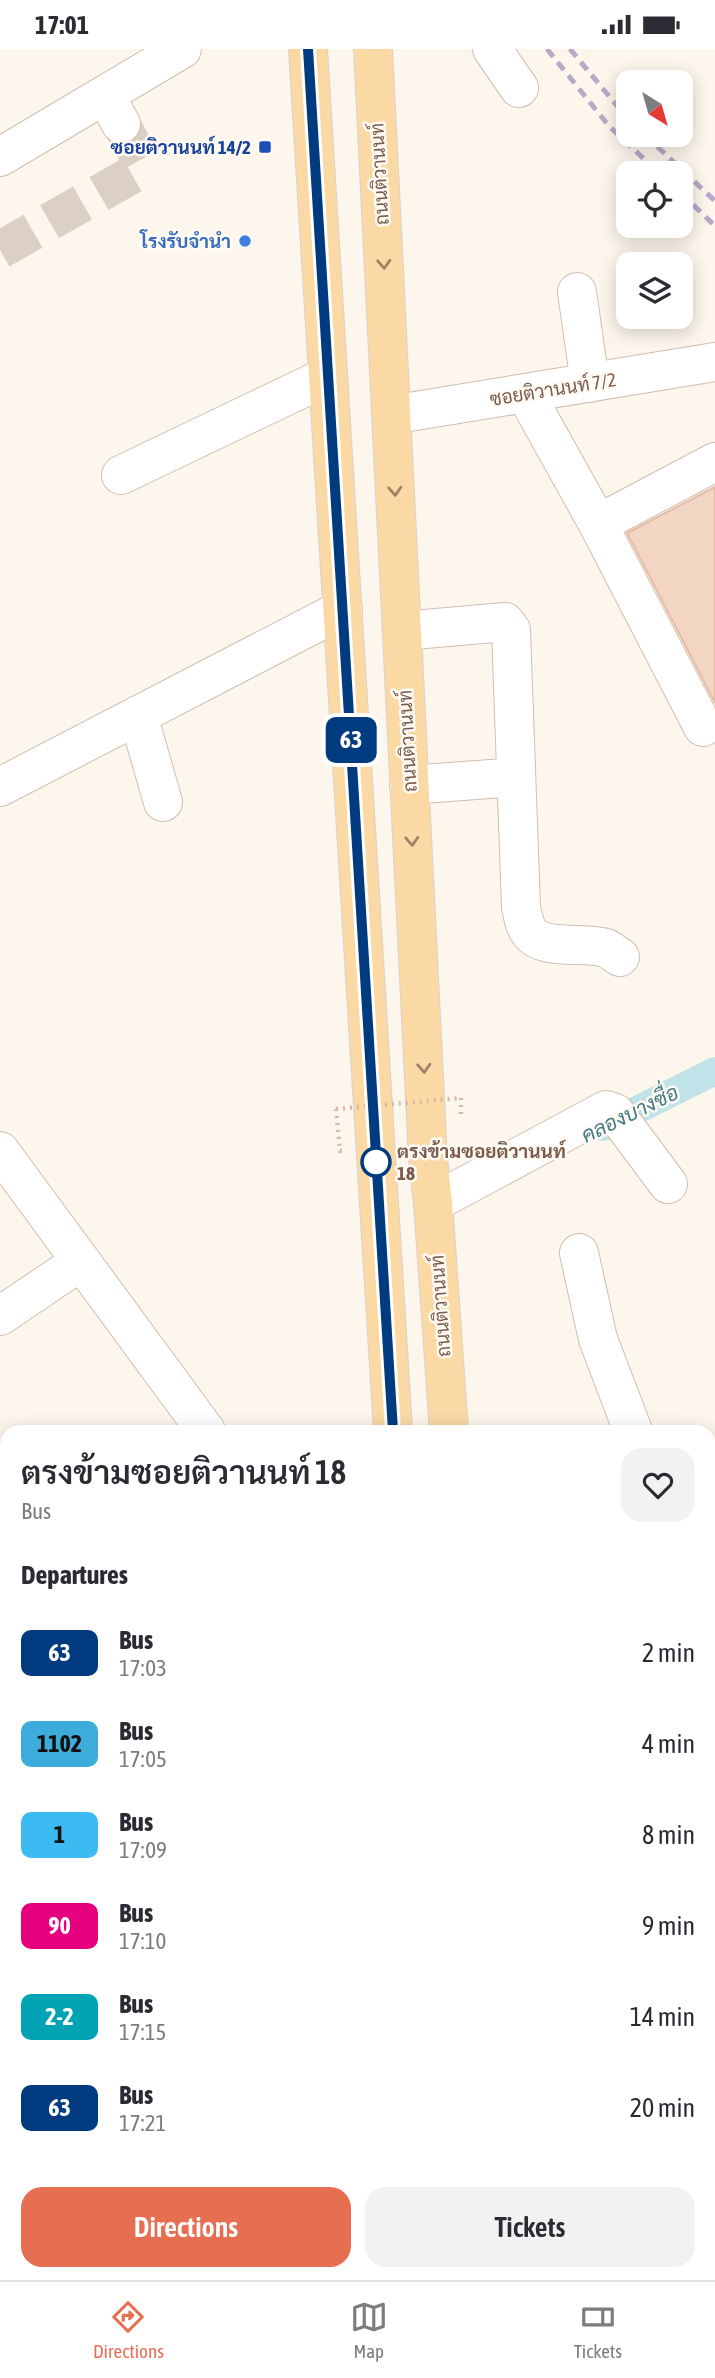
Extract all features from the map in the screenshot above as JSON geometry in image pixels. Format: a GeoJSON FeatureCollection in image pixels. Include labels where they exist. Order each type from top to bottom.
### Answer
{"type":"FeatureCollection","features":[{"type":"Feature","properties":{"kind":"main road"},"geometry":{"type":"LineString","coordinates":[[308,49],[393,1425]]}},
{"type":"Feature","properties":{"kind":"main road","name":"ถนนติวานนท์"},"geometry":{"type":"LineString","coordinates":[[373,49],[428,1159],[449,1425]]}},
{"type":"Feature","properties":{"kind":"street"},"geometry":{"type":"LineString","coordinates":[[0,157],[113,110],[182,49]]}},
{"type":"Feature","properties":{"kind":"street"},"geometry":{"type":"LineString","coordinates":[[492,49],[519,88]]}},
{"type":"Feature","properties":{"kind":"street"},"geometry":{"type":"LineString","coordinates":[[577,292],[590,383]]}},
{"type":"Feature","properties":{"kind":"street","name":"ซอยติวานนท์ 7/2"},"geometry":{"type":"LineString","coordinates":[[391,415],[715,362]]}},
{"type":"Feature","properties":{"kind":"street"},"geometry":{"type":"LineString","coordinates":[[121,475],[328,376]]}},
{"type":"Feature","properties":{"kind":"street"},"geometry":{"type":"LineString","coordinates":[[525,393],[598,524],[703,727]]}},
{"type":"Feature","properties":{"kind":"street"},"geometry":{"type":"LineString","coordinates":[[598,524],[715,462]]}},
{"type":"Feature","properties":{"kind":"street"},"geometry":{"type":"LineString","coordinates":[[0,787],[343,610]]}},
{"type":"Feature","properties":{"kind":"street"},"geometry":{"type":"LineString","coordinates":[[402,631],[505,622],[509,625],[512,630],[521,907],[528,931],[540,941],[607,948],[620,957]]}},
{"type":"Feature","properties":{"kind":"street"},"geometry":{"type":"LineString","coordinates":[[138,715],[163,801]]}},
{"type":"Feature","properties":{"kind":"street"},"geometry":{"type":"LineString","coordinates":[[409,785],[516,777]]}},
{"type":"Feature","properties":{"kind":"street"},"geometry":{"type":"LineString","coordinates":[[433,1203],[604,1111],[622,1122],[668,1184]]}},
{"type":"Feature","properties":{"kind":"street"},"geometry":{"type":"LineString","coordinates":[[0,1151],[202,1425]]}},
{"type":"Feature","properties":{"kind":"street"},"geometry":{"type":"LineString","coordinates":[[579,1253],[598,1339],[631,1425]]}},
{"type":"Feature","properties":{"kind":"street"},"geometry":{"type":"LineString","coordinates":[[0,1316],[80,1262]]}},
{"type":"Feature","properties":{"kind":"path"},"geometry":{"type":"LineString","coordinates":[[340,1151],[336,1109],[461,1098]]}},
{"type":"Feature","properties":{"kind":"building"},"geometry":{"type":"Polygon","coordinates":[[[715,487],[715,703],[627,533],[715,487]]]}},
{"type":"Feature","properties":{"kind":"waterway","name":"คลองบางซื่อ"},"geometry":{"type":"LineString","coordinates":[[603,1127],[715,1071]]}},
{"type":"Feature","properties":{"kind":"tunnel"},"geometry":{"type":"LineString","coordinates":[[0,250],[135,173],[142,162],[121,124]]}},
{"type":"Feature","properties":{"kind":"railway"},"geometry":{"type":"LineString","coordinates":[[547,49],[609,126],[646,161]]}},
{"type":"Feature","properties":{"kind":"railway"},"geometry":{"type":"LineString","coordinates":[[570,49],[616,105]]}},
{"type":"Feature","properties":{"kind":"railway"},"geometry":{"type":"LineString","coordinates":[[658,147],[715,201]]}},
{"type":"Feature","properties":{"kind":"railway"},"geometry":{"type":"LineString","coordinates":[[693,205],[715,226]]}},
{"type":"Feature","properties":{"kind":"bus line","name":"63"},"geometry":{"type":"LineString","coordinates":[[308,49],[393,1425]]}},
{"type":"Feature","properties":{"kind":"place","name":"ซอยติวานนท์ 14/2"},"geometry":{"type":"Point","coordinates":[265,147]}},
{"type":"Feature","properties":{"kind":"place","name":"โรงรับจำนำ"},"geometry":{"type":"Point","coordinates":[245,241]}},
{"type":"Feature","properties":{"kind":"place","name":"ตรงข้ามซอยติวานนท์ 18"},"geometry":{"type":"Point","coordinates":[376,1162]}}]}
